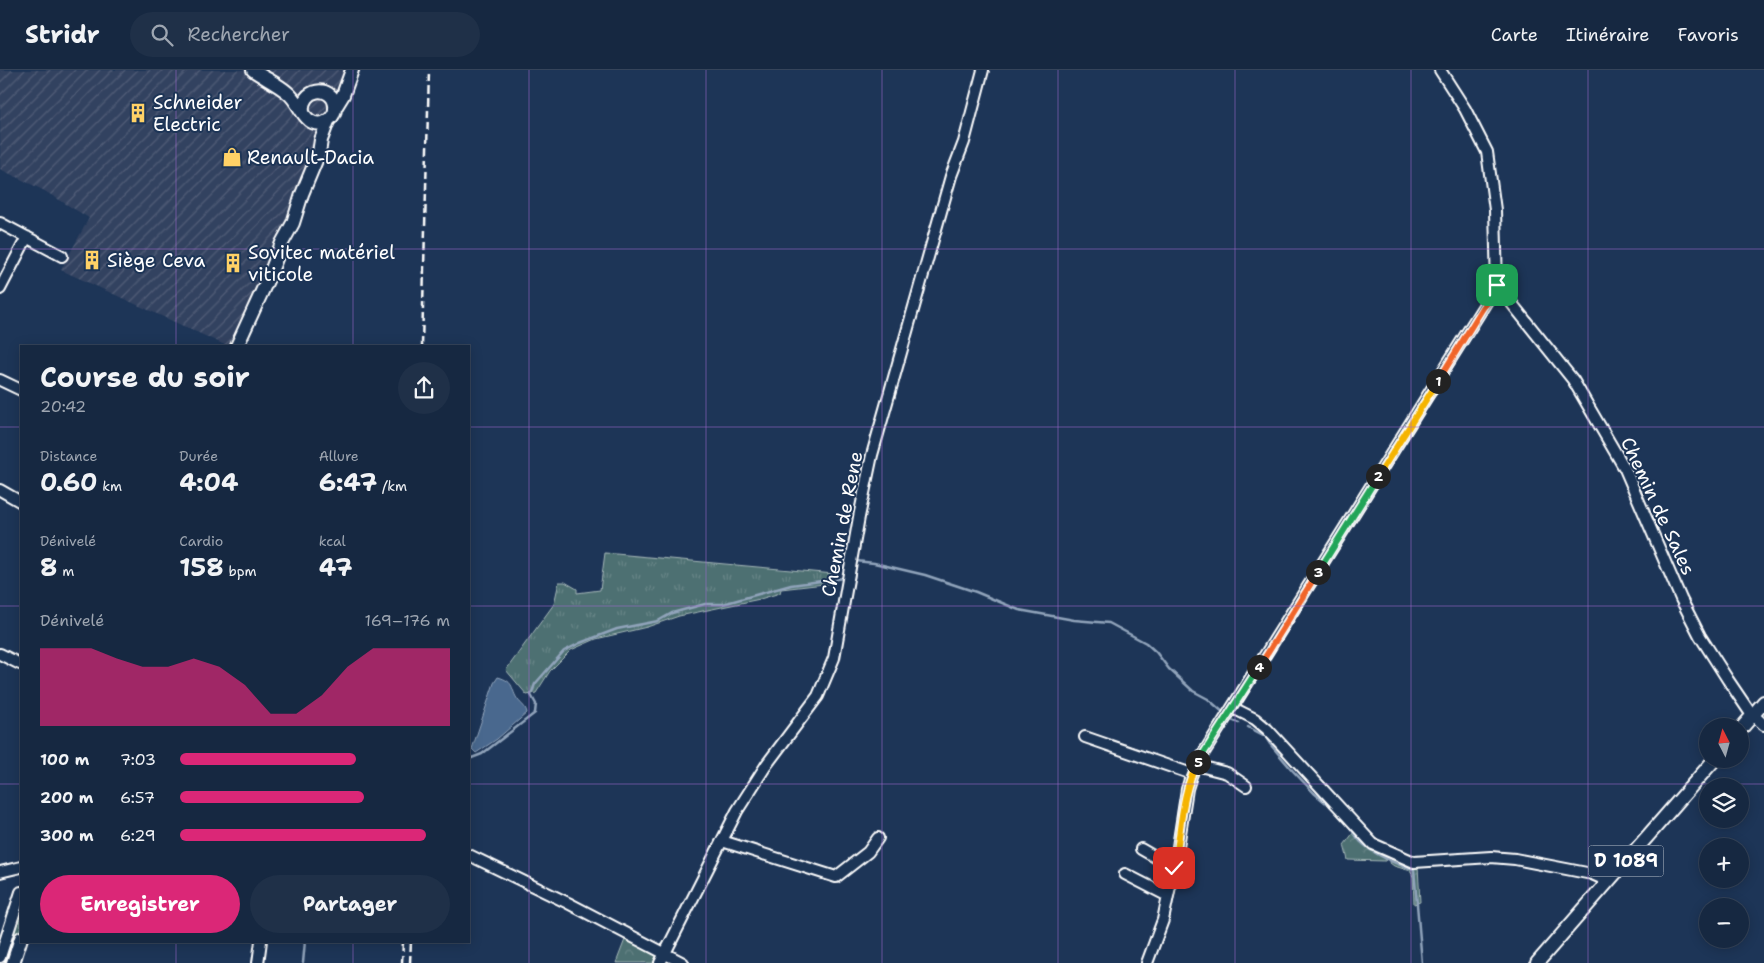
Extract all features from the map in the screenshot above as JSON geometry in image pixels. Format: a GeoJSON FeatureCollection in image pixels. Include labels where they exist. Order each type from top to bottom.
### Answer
{"type":"FeatureCollection","features":[{"type":"Feature","properties":{"kind":"main road"},"geometry":{"type":"LineString","coordinates":[[253,70],[288,93],[307,117],[318,124],[328,121]]}},
{"type":"Feature","properties":{"kind":"main road"},"geometry":{"type":"LineString","coordinates":[[288,93],[310,94],[324,92],[337,86],[351,73]]}},
{"type":"Feature","properties":{"kind":"main road"},"geometry":{"type":"LineString","coordinates":[[237,345],[282,243],[293,223],[302,194],[319,153],[321,140],[328,121],[332,117],[351,73]]}},
{"type":"Feature","properties":{"kind":"main road"},"geometry":{"type":"LineString","coordinates":[[324,92],[332,98],[335,108]]}},
{"type":"Feature","properties":{"kind":"main road"},"geometry":{"type":"LineString","coordinates":[[282,243],[286,222],[314,140],[303,102],[310,94]]}},
{"type":"Feature","properties":{"kind":"main road"},"geometry":{"type":"LineString","coordinates":[[1749,720],[1764,702]]}},
{"type":"Feature","properties":{"kind":"main road","name":"D 1089"},"geometry":{"type":"LineString","coordinates":[[1537,963],[1707,768]]}},
{"type":"Feature","properties":{"kind":"main road"},"geometry":{"type":"LineString","coordinates":[[13,963],[20,941]]}},
{"type":"Feature","properties":{"kind":"main road"},"geometry":{"type":"LineString","coordinates":[[21,963],[28,943]]}},
{"type":"Feature","properties":{"kind":"street","name":"Chemin de Rene"},"geometry":{"type":"LineString","coordinates":[[660,963],[737,811],[766,764],[818,696],[834,658],[872,455],[951,176],[964,142],[982,70]]}},
{"type":"Feature","properties":{"kind":"street"},"geometry":{"type":"LineString","coordinates":[[1147,963],[1163,920],[1187,789],[1194,770],[1497,285],[1495,210],[1487,152],[1465,109],[1440,70]]}},
{"type":"Feature","properties":{"kind":"street"},"geometry":{"type":"LineString","coordinates":[[0,223],[62,256]]}},
{"type":"Feature","properties":{"kind":"street"},"geometry":{"type":"LineString","coordinates":[[0,289],[3,276],[27,237]]}},
{"type":"Feature","properties":{"kind":"street","name":"Chemin de Sales"},"geometry":{"type":"LineString","coordinates":[[1497,285],[1573,380],[1625,469],[1681,599],[1700,636],[1728,680],[1764,725]]}},
{"type":"Feature","properties":{"kind":"street"},"geometry":{"type":"LineString","coordinates":[[0,380],[20,390]]}},
{"type":"Feature","properties":{"kind":"street"},"geometry":{"type":"LineString","coordinates":[[0,490],[20,501]]}},
{"type":"Feature","properties":{"kind":"street"},"geometry":{"type":"LineString","coordinates":[[0,654],[20,664]]}},
{"type":"Feature","properties":{"kind":"street"},"geometry":{"type":"LineString","coordinates":[[1233,708],[1255,719],[1267,729],[1372,844],[1414,862],[1491,857],[1515,859],[1592,874],[1608,881]]}},
{"type":"Feature","properties":{"kind":"street"},"geometry":{"type":"LineString","coordinates":[[1085,737],[1194,770],[1227,774],[1246,786]]}},
{"type":"Feature","properties":{"kind":"street"},"geometry":{"type":"LineString","coordinates":[[722,842],[836,878],[868,852],[878,838]]}},
{"type":"Feature","properties":{"kind":"street"},"geometry":{"type":"LineString","coordinates":[[1141,849],[1174,868]]}},
{"type":"Feature","properties":{"kind":"street"},"geometry":{"type":"LineString","coordinates":[[470,855],[684,963]]}},
{"type":"Feature","properties":{"kind":"street"},"geometry":{"type":"LineString","coordinates":[[0,872],[20,867]]}},
{"type":"Feature","properties":{"kind":"street"},"geometry":{"type":"LineString","coordinates":[[1126,874],[1168,896]]}},
{"type":"Feature","properties":{"kind":"street"},"geometry":{"type":"LineString","coordinates":[[0,957],[20,895]]}},
{"type":"Feature","properties":{"kind":"street"},"geometry":{"type":"LineString","coordinates":[[258,963],[261,943]]}},
{"type":"Feature","properties":{"kind":"shaded area"},"geometry":{"type":"Polygon","coordinates":[[[0,70],[347,70],[243,345],[225,345],[61,270],[89,218],[43,190],[0,169],[0,70]]]}},
{"type":"Feature","properties":{"kind":"shaded area"},"geometry":{"type":"Polygon","coordinates":[[[498,677],[508,681],[527,713],[497,739],[476,753],[472,749],[494,683],[498,677]]]}},
{"type":"Feature","properties":{"kind":"green space"},"geometry":{"type":"Polygon","coordinates":[[[605,553],[834,574],[833,583],[781,589],[780,593],[760,599],[679,616],[647,627],[596,639],[571,650],[550,671],[536,693],[527,695],[506,670],[554,604],[559,582],[565,582],[577,589],[577,593],[600,590],[605,553]]]}},
{"type":"Feature","properties":{"kind":"green space"},"geometry":{"type":"Polygon","coordinates":[[[1354,832],[1371,846],[1389,855],[1385,861],[1348,860],[1344,845],[1354,832]]]}},
{"type":"Feature","properties":{"kind":"green space"},"geometry":{"type":"Polygon","coordinates":[[[1393,857],[1418,866],[1420,902],[1414,904],[1411,871],[1390,863],[1393,857]]]}},
{"type":"Feature","properties":{"kind":"green space"},"geometry":{"type":"Polygon","coordinates":[[[20,909],[20,929],[8,963],[3,963],[20,909]]]}},
{"type":"Feature","properties":{"kind":"green space"},"geometry":{"type":"Polygon","coordinates":[[[626,937],[659,958],[657,963],[616,963],[626,937]]]}},
{"type":"Feature","properties":{"kind":"waterway"},"geometry":{"type":"LineString","coordinates":[[854,578],[856,561],[874,563],[925,575],[976,592],[1019,610],[1074,620],[1109,623],[1146,643],[1156,652],[1169,669],[1193,691],[1208,699],[1225,714]]}},
{"type":"Feature","properties":{"kind":"waterway"},"geometry":{"type":"LineString","coordinates":[[470,759],[482,754],[535,713],[536,704],[531,695],[535,684],[564,651],[580,643],[617,629],[658,621],[672,613],[705,604],[723,604],[791,585],[844,578]]}},
{"type":"Feature","properties":{"kind":"waterway"},"geometry":{"type":"LineString","coordinates":[[1229,719],[1239,723]]}},
{"type":"Feature","properties":{"kind":"waterway"},"geometry":{"type":"LineString","coordinates":[[1248,727],[1265,736],[1293,771],[1326,803]]}},
{"type":"Feature","properties":{"kind":"waterway"},"geometry":{"type":"LineString","coordinates":[[1330,806],[1337,812]]}},
{"type":"Feature","properties":{"kind":"waterway"},"geometry":{"type":"LineString","coordinates":[[1345,821],[1360,841],[1371,850],[1393,862],[1414,869],[1422,963]]}},
{"type":"Feature","properties":{"kind":"waterway"},"geometry":{"type":"LineString","coordinates":[[303,963],[305,943]]}},
{"type":"Feature","properties":{"kind":"railway"},"geometry":{"type":"LineString","coordinates":[[422,345],[429,70]]}},
{"type":"Feature","properties":{"kind":"railway"},"geometry":{"type":"LineString","coordinates":[[402,963],[403,943]]}},
{"type":"Feature","properties":{"kind":"railway"},"geometry":{"type":"LineString","coordinates":[[410,963],[411,943]]}},
{"type":"Feature","properties":{"kind":"place","name":"Schneider Electric"},"geometry":{"type":"Point","coordinates":[138,113]}},
{"type":"Feature","properties":{"kind":"place","name":"Renault-Dacia"},"geometry":{"type":"Point","coordinates":[232,157]}},
{"type":"Feature","properties":{"kind":"place","name":"Siège Ceva"},"geometry":{"type":"Point","coordinates":[92,260]}},
{"type":"Feature","properties":{"kind":"place","name":"Sovitec matériel viticole"},"geometry":{"type":"Point","coordinates":[233,263]}},
{"type":"Feature","properties":{"kind":"route"},"geometry":{"type":"LineString","coordinates":[[1174,868],[1187,789],[1193,770],[1497,285]]}}]}
